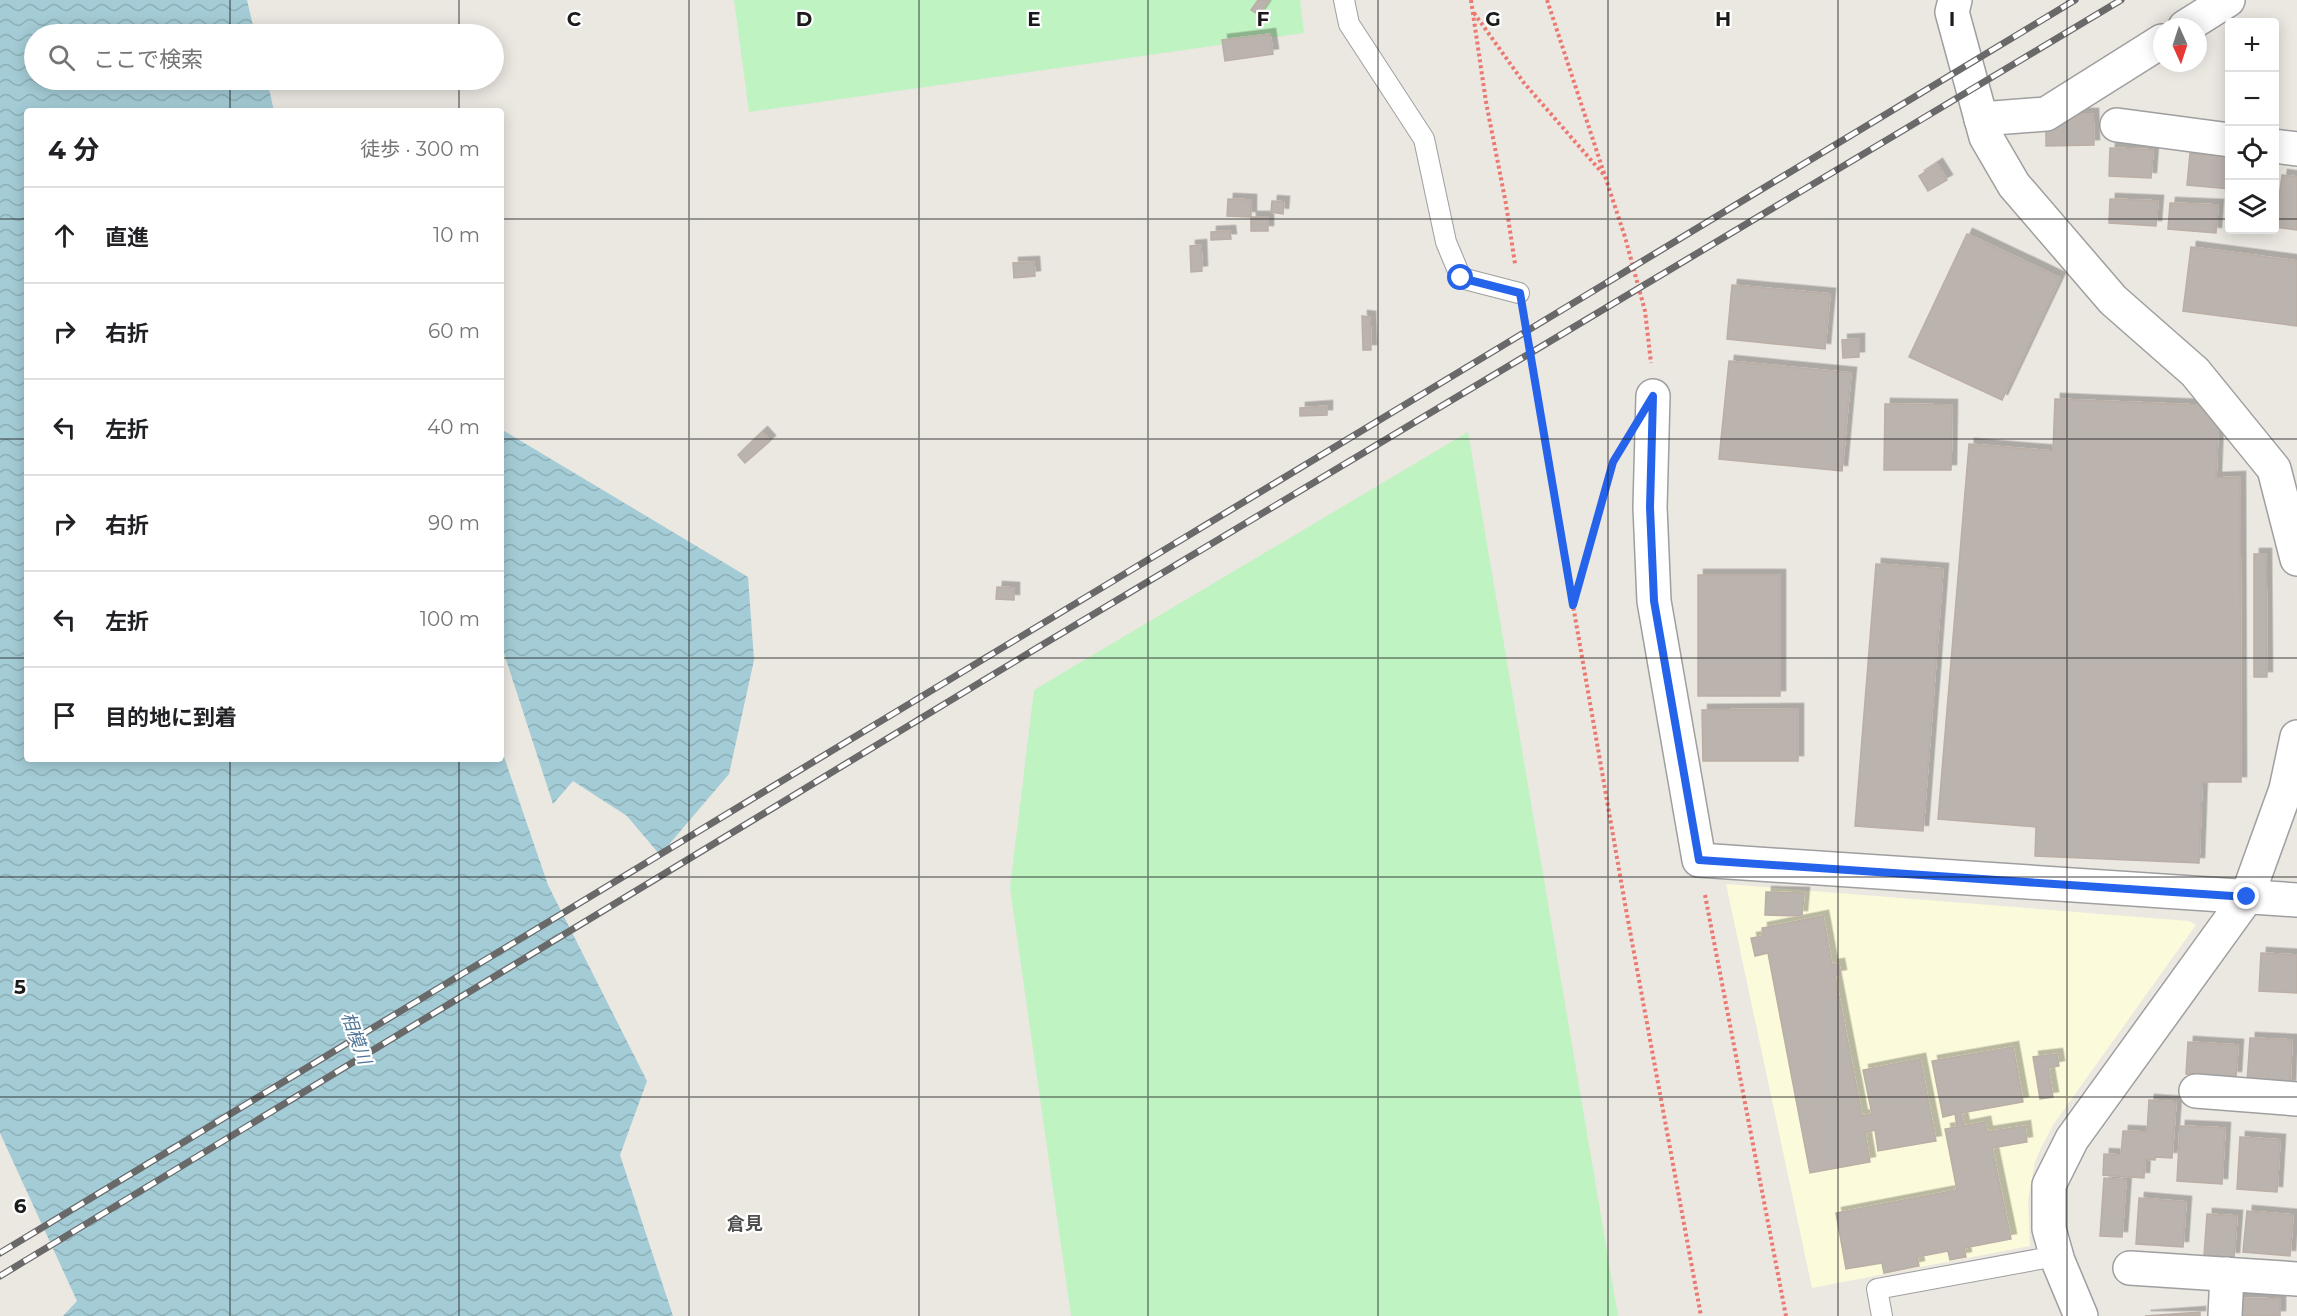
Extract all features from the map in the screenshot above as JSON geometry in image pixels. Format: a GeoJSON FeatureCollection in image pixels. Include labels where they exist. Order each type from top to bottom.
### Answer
{"type":"FeatureCollection","features":[{"type":"Feature","properties":{"kind":"street"},"geometry":{"type":"LineString","coordinates":[[1955,0],[1953,12],[1986,137],[2008,175],[2113,300],[2196,372],[2274,469],[2297,559]]}},
{"type":"Feature","properties":{"kind":"street"},"geometry":{"type":"LineString","coordinates":[[2199,18],[2228,0]]}},
{"type":"Feature","properties":{"kind":"street"},"geometry":{"type":"LineString","coordinates":[[1981,120],[2046,114],[2153,47]]}},
{"type":"Feature","properties":{"kind":"street"},"geometry":{"type":"LineString","coordinates":[[2117,125],[2225,139]]}},
{"type":"Feature","properties":{"kind":"street"},"geometry":{"type":"LineString","coordinates":[[2279,147],[2297,149]]}},
{"type":"Feature","properties":{"kind":"street"},"geometry":{"type":"LineString","coordinates":[[1653,396],[1650,507],[1654,601],[1699,860],[2297,900]]}},
{"type":"Feature","properties":{"kind":"street"},"geometry":{"type":"LineString","coordinates":[[2081,1316],[2056,1256],[2049,1229],[2049,1185],[2073,1139],[2247,897],[2286,789],[2297,737]]}},
{"type":"Feature","properties":{"kind":"street"},"geometry":{"type":"LineString","coordinates":[[2196,1091],[2297,1099]]}},
{"type":"Feature","properties":{"kind":"street"},"geometry":{"type":"LineString","coordinates":[[2130,1268],[2297,1279]]}},
{"type":"Feature","properties":{"kind":"street"},"geometry":{"type":"LineString","coordinates":[[2225,1316],[2227,1274]]}},
{"type":"Feature","properties":{"kind":"lane"},"geometry":{"type":"LineString","coordinates":[[1344,0],[1348,24],[1424,139],[1446,242],[1461,278],[1520,293]]}},
{"type":"Feature","properties":{"kind":"lane"},"geometry":{"type":"LineString","coordinates":[[1882,1316],[1877,1289],[2056,1256]]}},
{"type":"Feature","properties":{"kind":"path"},"geometry":{"type":"LineString","coordinates":[[1471,0],[1486,102],[1506,204],[1573,605],[1701,1316]]}},
{"type":"Feature","properties":{"kind":"path"},"geometry":{"type":"LineString","coordinates":[[1547,0],[1607,178],[1645,310],[1653,396]]}},
{"type":"Feature","properties":{"kind":"path"},"geometry":{"type":"LineString","coordinates":[[1473,12],[1524,83],[1607,178]]}},
{"type":"Feature","properties":{"kind":"path"},"geometry":{"type":"LineString","coordinates":[[1573,605],[1613,462],[1619,452]]}},
{"type":"Feature","properties":{"kind":"path"},"geometry":{"type":"LineString","coordinates":[[1699,860],[1786,1316]]}},
{"type":"Feature","properties":{"kind":"shaded area"},"geometry":{"type":"Polygon","coordinates":[[[1726,884],[2189,921],[2196,925],[2053,1125],[2041,1148],[2035,1162],[2028,1200],[2030,1246],[1812,1288],[1726,884]]]}},
{"type":"Feature","properties":{"kind":"green space"},"geometry":{"type":"Polygon","coordinates":[[[734,0],[1300,0],[1304,33],[749,112],[734,0]]]}},
{"type":"Feature","properties":{"kind":"green space"},"geometry":{"type":"Polygon","coordinates":[[[1468,432],[1618,1316],[1071,1316],[1010,888],[1034,690],[1468,432]]]}},
{"type":"Feature","properties":{"kind":"water","name":"相模川"},"geometry":{"type":"Polygon","coordinates":[[[0,0],[247,0],[253,24],[24,24],[24,90],[269,90],[273,108],[24,108],[24,762],[504,762],[504,757],[548,885],[647,1081],[620,1155],[673,1316],[63,1316],[77,1301],[0,1133],[0,0]]]}},
{"type":"Feature","properties":{"kind":"water"},"geometry":{"type":"Polygon","coordinates":[[[504,431],[748,577],[754,660],[729,774],[660,855],[627,816],[573,781],[553,804],[504,653],[504,431]]]}},
{"type":"Feature","properties":{"kind":"building"},"geometry":{"type":"Polygon","coordinates":[[[1258,0],[1269,0],[1259,15],[1251,10],[1258,0]]]}},
{"type":"Feature","properties":{"kind":"building"},"geometry":{"type":"Polygon","coordinates":[[[1270,34],[1273,54],[1225,61],[1222,40],[1270,34]]]}},
{"type":"Feature","properties":{"kind":"building"},"geometry":{"type":"Polygon","coordinates":[[[2046,114],[2093,114],[2094,145],[2046,146],[2046,114]]]}},
{"type":"Feature","properties":{"kind":"building"},"geometry":{"type":"Polygon","coordinates":[[[2110,148],[2153,150],[2151,178],[2109,176],[2110,148]]]}},
{"type":"Feature","properties":{"kind":"building"},"geometry":{"type":"Polygon","coordinates":[[[2190,153],[2225,156],[2225,189],[2187,185],[2190,153]]]}},
{"type":"Feature","properties":{"kind":"building"},"geometry":{"type":"Polygon","coordinates":[[[1937,164],[1947,180],[1928,191],[1919,176],[1937,164]]]}},
{"type":"Feature","properties":{"kind":"building"},"geometry":{"type":"Polygon","coordinates":[[[2282,175],[2297,177],[2297,230],[2279,228],[2282,175]]]}},
{"type":"Feature","properties":{"kind":"building"},"geometry":{"type":"Polygon","coordinates":[[[1228,199],[1251,200],[1251,217],[1227,216],[1228,199]]]}},
{"type":"Feature","properties":{"kind":"building"},"geometry":{"type":"Polygon","coordinates":[[[2110,199],[2158,201],[2156,226],[2109,223],[2110,199]]]}},
{"type":"Feature","properties":{"kind":"building"},"geometry":{"type":"Polygon","coordinates":[[[1272,201],[1284,202],[1283,214],[1271,212],[1272,201]]]}},
{"type":"Feature","properties":{"kind":"building"},"geometry":{"type":"Polygon","coordinates":[[[2170,203],[2218,205],[2216,233],[2168,229],[2170,203]]]}},
{"type":"Feature","properties":{"kind":"building"},"geometry":{"type":"Polygon","coordinates":[[[1251,217],[1268,217],[1268,231],[1251,231],[1251,217]]]}},
{"type":"Feature","properties":{"kind":"building"},"geometry":{"type":"Polygon","coordinates":[[[1230,231],[1231,239],[1211,240],[1211,232],[1230,231]]]}},
{"type":"Feature","properties":{"kind":"building"},"geometry":{"type":"Polygon","coordinates":[[[1967,234],[2060,278],[2002,400],[1909,357],[1967,234]]]}},
{"type":"Feature","properties":{"kind":"building"},"geometry":{"type":"Polygon","coordinates":[[[1201,245],[1202,271],[1191,272],[1190,246],[1201,245]]]}},
{"type":"Feature","properties":{"kind":"building"},"geometry":{"type":"Polygon","coordinates":[[[2191,247],[2297,261],[2297,326],[2183,311],[2191,247]]]}},
{"type":"Feature","properties":{"kind":"building"},"geometry":{"type":"Polygon","coordinates":[[[1034,262],[1035,276],[1014,278],[1013,263],[1034,262]]]}},
{"type":"Feature","properties":{"kind":"building"},"geometry":{"type":"Polygon","coordinates":[[[1732,285],[1830,294],[1825,349],[1727,339],[1732,285]]]}},
{"type":"Feature","properties":{"kind":"building"},"geometry":{"type":"Polygon","coordinates":[[[1362,316],[1370,317],[1371,350],[1363,350],[1362,316]]]}},
{"type":"Feature","properties":{"kind":"building"},"geometry":{"type":"Polygon","coordinates":[[[1859,339],[1859,357],[1843,358],[1842,340],[1859,339]]]}},
{"type":"Feature","properties":{"kind":"building"},"geometry":{"type":"Polygon","coordinates":[[[1729,361],[1851,373],[1842,471],[1719,459],[1729,361]]]}},
{"type":"Feature","properties":{"kind":"building"},"geometry":{"type":"Polygon","coordinates":[[[2055,399],[2219,406],[2216,478],[2240,477],[2241,782],[2202,782],[2199,863],[2035,856],[2036,827],[1938,819],[1969,444],[2053,451],[2055,399]]]}},
{"type":"Feature","properties":{"kind":"building"},"geometry":{"type":"Polygon","coordinates":[[[1885,404],[1952,405],[1951,470],[1884,470],[1885,404]]]}},
{"type":"Feature","properties":{"kind":"building"},"geometry":{"type":"Polygon","coordinates":[[[1327,406],[1327,415],[1300,416],[1300,408],[1327,406]]]}},
{"type":"Feature","properties":{"kind":"building"},"geometry":{"type":"Polygon","coordinates":[[[762,432],[770,441],[745,463],[738,455],[762,432]]]}},
{"type":"Feature","properties":{"kind":"building"},"geometry":{"type":"Polygon","coordinates":[[[2254,554],[2266,554],[2267,677],[2254,677],[2254,554]]]}},
{"type":"Feature","properties":{"kind":"building"},"geometry":{"type":"Polygon","coordinates":[[[1876,564],[1943,569],[1923,831],[1855,826],[1876,564]]]}},
{"type":"Feature","properties":{"kind":"building"},"geometry":{"type":"Polygon","coordinates":[[[1698,575],[1780,575],[1780,696],[1698,696],[1698,575]]]}},
{"type":"Feature","properties":{"kind":"building"},"geometry":{"type":"Polygon","coordinates":[[[997,587],[1014,588],[1014,600],[996,599],[997,587]]]}},
{"type":"Feature","properties":{"kind":"building"},"geometry":{"type":"Polygon","coordinates":[[[1798,709],[1798,761],[1703,761],[1702,710],[1798,709]]]}},
{"type":"Feature","properties":{"kind":"building"},"geometry":{"type":"Polygon","coordinates":[[[1766,892],[1804,893],[1802,916],[1765,915],[1766,892]]]}},
{"type":"Feature","properties":{"kind":"building"},"geometry":{"type":"Polygon","coordinates":[[[1823,916],[1832,965],[1839,964],[1841,975],[1835,976],[1862,1116],[1872,1114],[1863,1070],[1920,1059],[1936,1141],[1878,1151],[1875,1130],[1865,1133],[1870,1162],[1810,1173],[1768,953],[1755,956],[1751,938],[1763,936],[1762,928],[1823,916]]]}},
{"type":"Feature","properties":{"kind":"building"},"geometry":{"type":"Polygon","coordinates":[[[2261,953],[2297,955],[2297,993],[2259,991],[2261,953]]]}},
{"type":"Feature","properties":{"kind":"building"},"geometry":{"type":"Polygon","coordinates":[[[2250,1038],[2292,1040],[2290,1086],[2247,1083],[2250,1038]]]}},
{"type":"Feature","properties":{"kind":"building"},"geometry":{"type":"Polygon","coordinates":[[[2188,1042],[2238,1045],[2236,1077],[2186,1074],[2188,1042]]]}},
{"type":"Feature","properties":{"kind":"building"},"geometry":{"type":"Polygon","coordinates":[[[2013,1047],[2023,1102],[1961,1113],[1964,1126],[1985,1122],[1987,1132],[2025,1126],[2027,1142],[1992,1148],[2011,1239],[1964,1248],[1966,1257],[1950,1260],[1948,1251],[1917,1257],[1919,1266],[1884,1273],[1882,1263],[1846,1269],[1836,1213],[1957,1190],[1945,1129],[1957,1127],[1955,1114],[1943,1117],[1932,1061],[2013,1047]]]}},
{"type":"Feature","properties":{"kind":"building"},"geometry":{"type":"Polygon","coordinates":[[[2057,1054],[2059,1066],[2048,1068],[2053,1097],[2040,1099],[2033,1057],[2057,1054]]]}},
{"type":"Feature","properties":{"kind":"building"},"geometry":{"type":"Polygon","coordinates":[[[2149,1100],[2176,1102],[2172,1158],[2145,1159],[2144,1178],[2103,1175],[2104,1154],[2121,1155],[2123,1131],[2147,1132],[2149,1100]]]}},
{"type":"Feature","properties":{"kind":"building"},"geometry":{"type":"Polygon","coordinates":[[[2180,1126],[2225,1128],[2222,1184],[2177,1181],[2180,1126]]]}},
{"type":"Feature","properties":{"kind":"building"},"geometry":{"type":"Polygon","coordinates":[[[2240,1137],[2280,1140],[2277,1192],[2237,1189],[2240,1137]]]}},
{"type":"Feature","properties":{"kind":"building"},"geometry":{"type":"Polygon","coordinates":[[[2104,1178],[2126,1180],[2122,1237],[2100,1236],[2104,1178]]]}},
{"type":"Feature","properties":{"kind":"building"},"geometry":{"type":"Polygon","coordinates":[[[2139,1198],[2186,1202],[2183,1247],[2136,1244],[2139,1198]]]}},
{"type":"Feature","properties":{"kind":"building"},"geometry":{"type":"Polygon","coordinates":[[[2247,1211],[2293,1215],[2290,1256],[2243,1252],[2247,1211]]]}},
{"type":"Feature","properties":{"kind":"building"},"geometry":{"type":"Polygon","coordinates":[[[2207,1214],[2237,1216],[2234,1258],[2204,1256],[2207,1214]]]}},
{"type":"Feature","properties":{"kind":"building"},"geometry":{"type":"Polygon","coordinates":[[[2236,1298],[2280,1299],[2280,1316],[2235,1316],[2236,1298]]]}},
{"type":"Feature","properties":{"kind":"building"},"geometry":{"type":"Polygon","coordinates":[[[2200,1312],[2200,1316],[2145,1316],[2200,1312]]]}},
{"type":"Feature","properties":{"kind":"railway"},"geometry":{"type":"LineString","coordinates":[[0,1253],[2075,0]]}},
{"type":"Feature","properties":{"kind":"railway"},"geometry":{"type":"LineString","coordinates":[[0,1276],[1037,648],[2121,0]]}},
{"type":"Feature","properties":{"kind":"district","name":"倉見"},"geometry":{"type":"Point","coordinates":[745,1224]}},
{"type":"Feature","properties":{"kind":"route"},"geometry":{"type":"LineString","coordinates":[[1461,278],[1520,293],[1573,605],[1613,462],[1653,396],[1650,507],[1654,601],[1699,860],[2247,897]]}}]}
